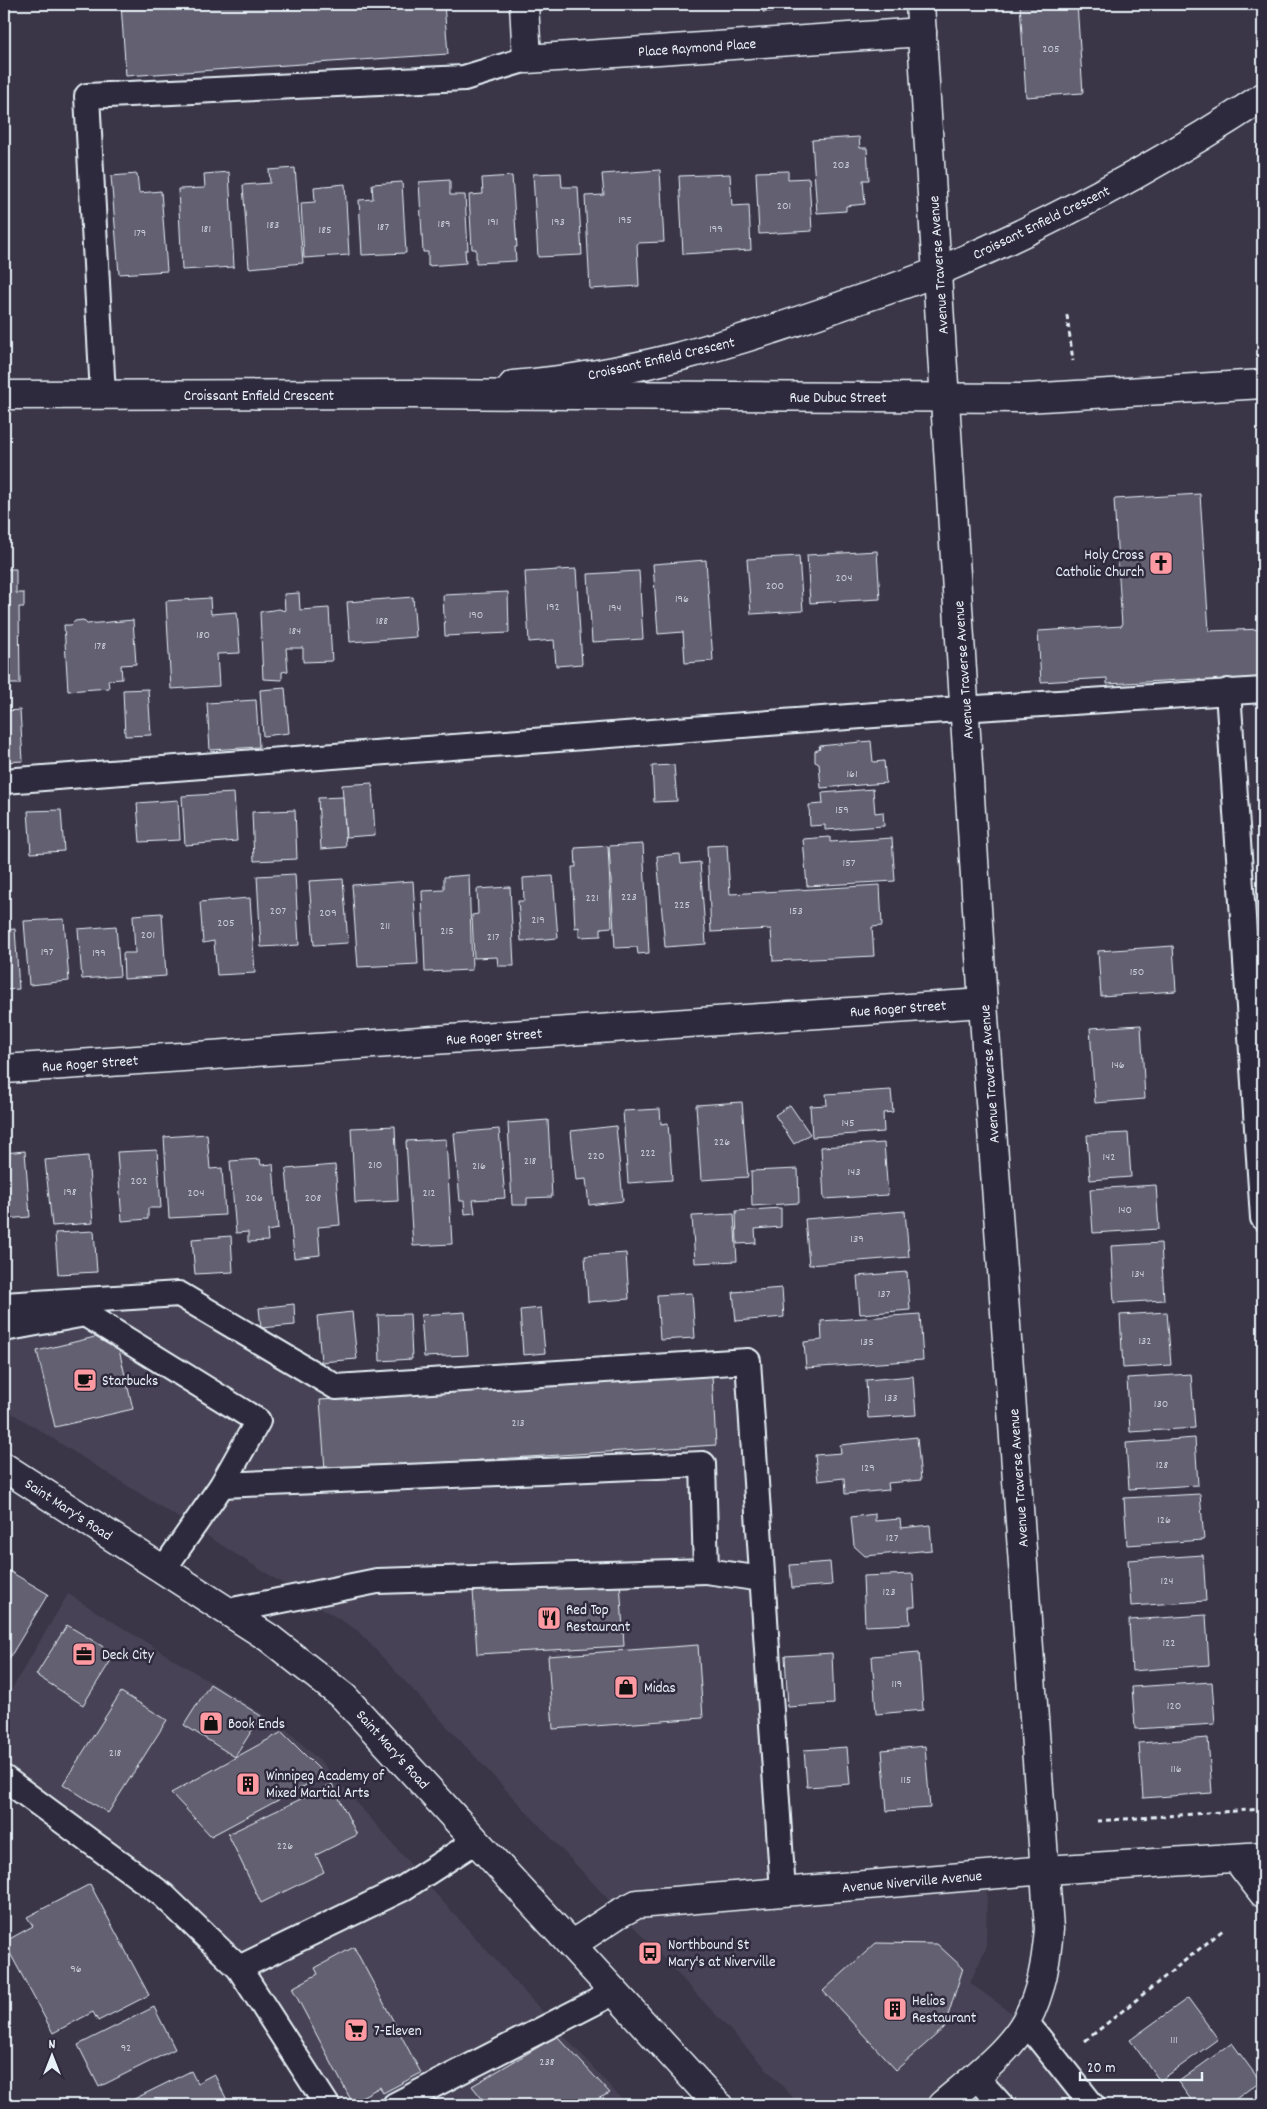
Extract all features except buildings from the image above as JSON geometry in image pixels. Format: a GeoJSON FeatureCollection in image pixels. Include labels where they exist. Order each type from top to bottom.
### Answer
{"type":"FeatureCollection","features":[{"type":"Feature","properties":{"kind":"main road"},"geometry":{"type":"LineString","coordinates":[[524,4],[528,59]]}},
{"type":"Feature","properties":{"kind":"main road","name":"Avenue Traverse Avenue"},"geometry":{"type":"LineString","coordinates":[[920,4],[984,1002],[1049,1929],[1046,1964],[1039,1991],[1026,2022],[1005,2048],[942,2105]]}},
{"type":"Feature","properties":{"kind":"main road","name":"Place Raymond Place"},"geometry":{"type":"LineString","coordinates":[[528,59],[922,32]]}},
{"type":"Feature","properties":{"kind":"main road","name":"Croissant Enfield Crescent"},"geometry":{"type":"LineString","coordinates":[[4,394],[412,394],[537,383],[626,369],[694,354],[764,334],[938,271],[990,248],[1130,179],[1194,142],[1263,97]]}},
{"type":"Feature","properties":{"kind":"main road","name":"Rue Dubuc Street"},"geometry":{"type":"LineString","coordinates":[[412,394],[1025,398],[1263,384]]}},
{"type":"Feature","properties":{"kind":"main road","name":"Rue Roger Street"},"geometry":{"type":"LineString","coordinates":[[4,1069],[984,1002]]}},
{"type":"Feature","properties":{"kind":"main road","name":"Saint Mary's Road"},"geometry":{"type":"LineString","coordinates":[[4,1467],[269,1638],[344,1697],[718,2105]]}},
{"type":"Feature","properties":{"kind":"main road"},"geometry":{"type":"LineString","coordinates":[[1250,1858],[1263,1893]]}},
{"type":"Feature","properties":{"kind":"main road","name":"Avenue Niverville Avenue"},"geometry":{"type":"LineString","coordinates":[[572,1944],[637,1904],[1046,1870],[1250,1858]]}},
{"type":"Feature","properties":{"kind":"lane"},"geometry":{"type":"LineString","coordinates":[[103,395],[87,96],[464,78],[528,59]]}},
{"type":"Feature","properties":{"kind":"lane"},"geometry":{"type":"LineString","coordinates":[[4,781],[966,709],[1263,690]]}},
{"type":"Feature","properties":{"kind":"lane"},"geometry":{"type":"LineString","coordinates":[[1228,691],[1263,1218]]}},
{"type":"Feature","properties":{"kind":"lane"},"geometry":{"type":"LineString","coordinates":[[4,1305],[179,1294],[336,1387],[748,1362],[783,1892]]}},
{"type":"Feature","properties":{"kind":"lane"},"geometry":{"type":"LineString","coordinates":[[4,1329],[85,1314],[258,1421],[222,1486],[164,1570]]}},
{"type":"Feature","properties":{"kind":"lane"},"geometry":{"type":"LineString","coordinates":[[222,1486],[703,1464],[706,1571]]}},
{"type":"Feature","properties":{"kind":"lane"},"geometry":{"type":"LineString","coordinates":[[228,1611],[377,1581],[706,1571],[762,1579]]}},
{"type":"Feature","properties":{"kind":"lane"},"geometry":{"type":"LineString","coordinates":[[4,1778],[163,1896],[239,1968],[327,2105]]}},
{"type":"Feature","properties":{"kind":"lane"},"geometry":{"type":"LineString","coordinates":[[239,1968],[402,1889],[476,1841]]}},
{"type":"Feature","properties":{"kind":"lane"},"geometry":{"type":"LineString","coordinates":[[395,2105],[615,1992]]}},
{"type":"Feature","properties":{"kind":"lane"},"geometry":{"type":"LineString","coordinates":[[1026,2022],[1092,2105]]}},
{"type":"Feature","properties":{"kind":"lane"},"geometry":{"type":"LineString","coordinates":[[975,2076],[1000,2105]]}},
{"type":"Feature","properties":{"kind":"path"},"geometry":{"type":"LineString","coordinates":[[1067,315],[1074,363]]}},
{"type":"Feature","properties":{"kind":"path"},"geometry":{"type":"LineString","coordinates":[[1098,1820],[1263,1809]]}},
{"type":"Feature","properties":{"kind":"path"},"geometry":{"type":"LineString","coordinates":[[1060,2064],[1092,2034],[1222,1930]]}},
{"type":"Feature","properties":{"kind":"shaded area"},"geometry":{"type":"Polygon","coordinates":[[[177,1297],[333,1391],[744,1364],[779,1899],[987,1882],[986,1948],[970,1983],[1064,2051],[1107,2105],[800,2105],[358,1631],[4,1408],[4,1308],[177,1297]]]}},
{"type":"Feature","properties":{"kind":"shaded area"},"geometry":{"type":"Polygon","coordinates":[[[68,1594],[285,1728],[324,1765],[419,1874],[239,1962],[4,1776],[4,1702],[68,1594]]]}},
{"type":"Feature","properties":{"kind":"shaded area"},"geometry":{"type":"Polygon","coordinates":[[[425,1882],[549,2019],[379,2105],[335,2105],[248,1972],[425,1882]]]}},
{"type":"Feature","properties":{"kind":"shaded area"},"geometry":{"type":"Polygon","coordinates":[[[557,2028],[627,2105],[410,2105],[557,2028]]]}},
{"type":"Feature","properties":{"kind":"place","name":"Holy Cross Catholic Church"},"geometry":{"type":"Point","coordinates":[1161,563]}},
{"type":"Feature","properties":{"kind":"place","name":"Starbucks"},"geometry":{"type":"Point","coordinates":[85,1380]}},
{"type":"Feature","properties":{"kind":"place","name":"Red Top Restaurant"},"geometry":{"type":"Point","coordinates":[549,1618]}},
{"type":"Feature","properties":{"kind":"place","name":"Deck City"},"geometry":{"type":"Point","coordinates":[84,1654]}},
{"type":"Feature","properties":{"kind":"place","name":"Midas"},"geometry":{"type":"Point","coordinates":[626,1687]}},
{"type":"Feature","properties":{"kind":"place","name":"Book Ends"},"geometry":{"type":"Point","coordinates":[211,1723]}},
{"type":"Feature","properties":{"kind":"place","name":"Winnipeg Academy of Mixed Martial Arts"},"geometry":{"type":"Point","coordinates":[248,1784]}},
{"type":"Feature","properties":{"kind":"place","name":"Northbound St Mary's at Niverville"},"geometry":{"type":"Point","coordinates":[650,1953]}},
{"type":"Feature","properties":{"kind":"place","name":"Helios Restaurant"},"geometry":{"type":"Point","coordinates":[895,2009]}},
{"type":"Feature","properties":{"kind":"place","name":"7-Eleven"},"geometry":{"type":"Point","coordinates":[356,2030]}}]}
